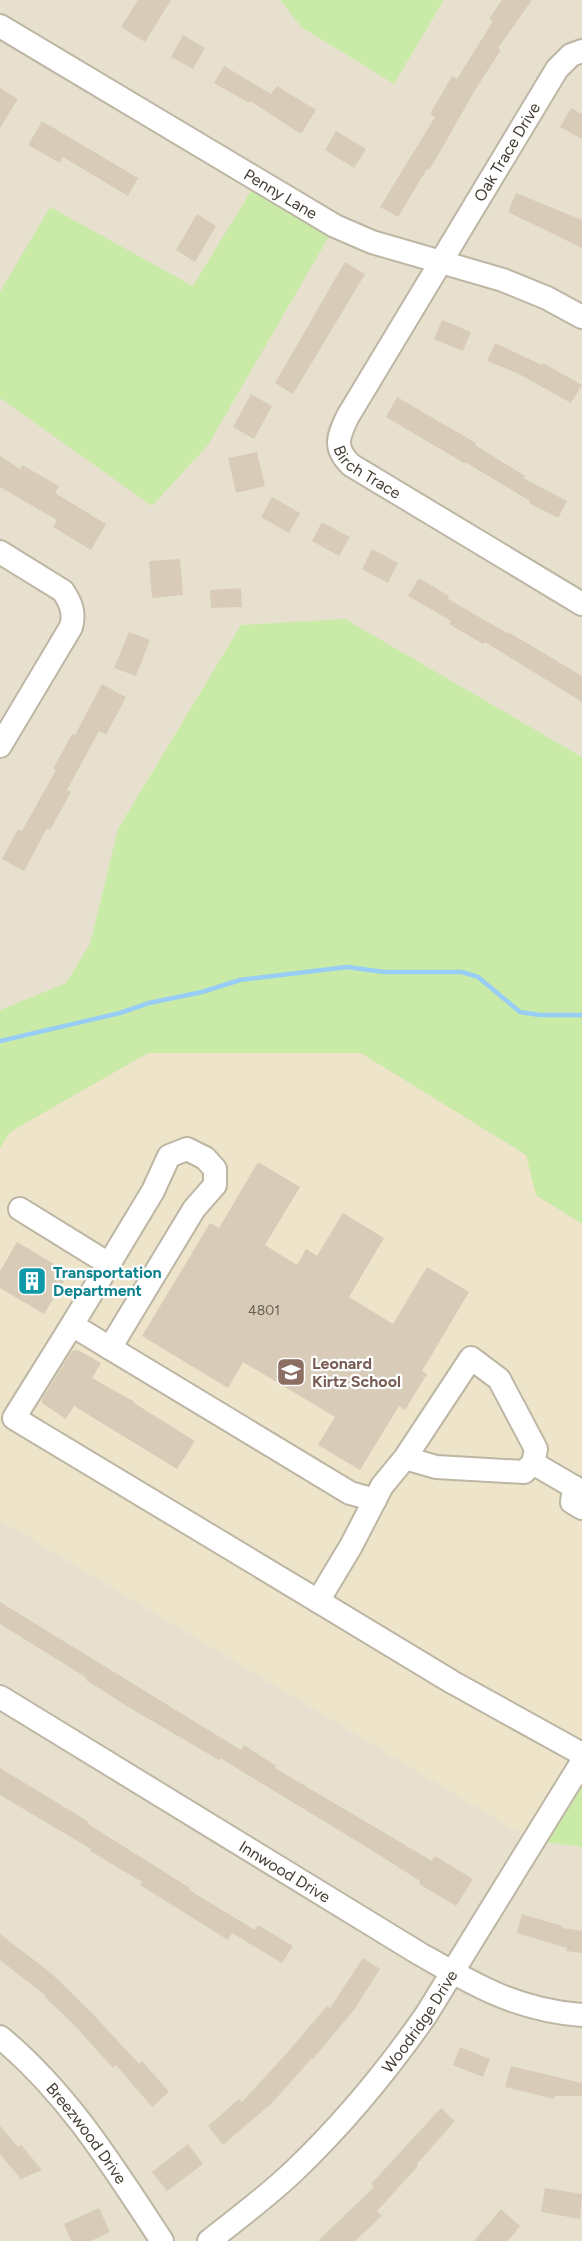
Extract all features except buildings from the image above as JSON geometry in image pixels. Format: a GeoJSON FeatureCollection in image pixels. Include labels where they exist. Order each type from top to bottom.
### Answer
{"type":"FeatureCollection","features":[{"type":"Feature","properties":{"kind":"street","name":"Penny Lane"},"geometry":{"type":"LineString","coordinates":[[0,26],[335,226],[372,242],[502,280],[547,298],[582,316]]}},
{"type":"Feature","properties":{"kind":"street","name":"Oak Trace Drive"},"geometry":{"type":"LineString","coordinates":[[441,263],[557,69],[571,54],[582,51]]}},
{"type":"Feature","properties":{"kind":"street","name":"Birch Trace"},"geometry":{"type":"LineString","coordinates":[[441,263],[348,416],[340,431],[339,449],[343,458],[351,465],[582,604]]}},
{"type":"Feature","properties":{"kind":"street"},"geometry":{"type":"LineString","coordinates":[[0,552],[63,591],[69,600],[73,621],[0,746]]}},
{"type":"Feature","properties":{"kind":"street"},"geometry":{"type":"LineString","coordinates":[[110,1348],[194,1209],[215,1185],[215,1169],[205,1158],[187,1149],[169,1156],[153,1191],[14,1418],[452,1682],[582,1754]]}},
{"type":"Feature","properties":{"kind":"street"},"geometry":{"type":"LineString","coordinates":[[20,1209],[109,1264]]}},
{"type":"Feature","properties":{"kind":"street"},"geometry":{"type":"LineString","coordinates":[[72,1325],[350,1493],[375,1500]]}},
{"type":"Feature","properties":{"kind":"street"},"geometry":{"type":"LineString","coordinates":[[318,1601],[351,1546],[382,1486],[405,1458],[471,1358],[499,1379],[536,1449],[533,1463],[524,1472],[436,1467],[405,1458]]}},
{"type":"Feature","properties":{"kind":"street"},"geometry":{"type":"LineString","coordinates":[[533,1463],[579,1492]]}},
{"type":"Feature","properties":{"kind":"street","name":"Innwood Drive"},"geometry":{"type":"LineString","coordinates":[[0,1697],[452,1972],[505,1999],[541,2009],[582,2015]]}},
{"type":"Feature","properties":{"kind":"street","name":"Woodridge Drive"},"geometry":{"type":"LineString","coordinates":[[209,2241],[253,2207],[328,2138],[398,2055],[582,1762]]}},
{"type":"Feature","properties":{"kind":"street","name":"Breezwood Drive"},"geometry":{"type":"LineString","coordinates":[[0,2037],[31,2065],[76,2116],[106,2156],[162,2241]]}},
{"type":"Feature","properties":{"kind":"shaded area"},"geometry":{"type":"Polygon","coordinates":[[[0,0],[280,0],[301,27],[394,84],[444,0],[582,0],[582,2241],[0,2241],[0,0]]]}},
{"type":"Feature","properties":{"kind":"shaded area","name":"Leonard Kirtz School"},"geometry":{"type":"Polygon","coordinates":[[[148,1053],[361,1053],[526,1155],[536,1195],[582,1224],[582,1762],[533,1841],[0,1520],[0,1148],[10,1132],[148,1053]]]}},
{"type":"Feature","properties":{"kind":"green space"},"geometry":{"type":"Polygon","coordinates":[[[280,0],[444,0],[394,84],[301,27],[280,0]]]}},
{"type":"Feature","properties":{"kind":"green space"},"geometry":{"type":"Polygon","coordinates":[[[257,181],[335,226],[208,445],[152,506],[0,398],[0,292],[50,207],[193,286],[257,181]]]}},
{"type":"Feature","properties":{"kind":"green space"},"geometry":{"type":"Polygon","coordinates":[[[345,619],[582,757],[582,1224],[536,1195],[526,1155],[361,1053],[148,1053],[10,1132],[0,1148],[0,1010],[66,983],[90,944],[118,829],[241,625],[345,619]]]}},
{"type":"Feature","properties":{"kind":"green space"},"geometry":{"type":"Polygon","coordinates":[[[582,1781],[582,1847],[545,1842],[582,1781]]]}},
{"type":"Feature","properties":{"kind":"waterway"},"geometry":{"type":"LineString","coordinates":[[0,1041],[120,1013],[149,1003],[202,992],[240,980],[347,967],[384,972],[462,972],[478,977],[520,1012],[540,1015],[582,1015]]}},
{"type":"Feature","properties":{"kind":"place","name":"Transportation Department"},"geometry":{"type":"Point","coordinates":[32,1281]}},
{"type":"Feature","properties":{"kind":"place","name":"Leonard Kirtz School"},"geometry":{"type":"Point","coordinates":[291,1372]}}]}
